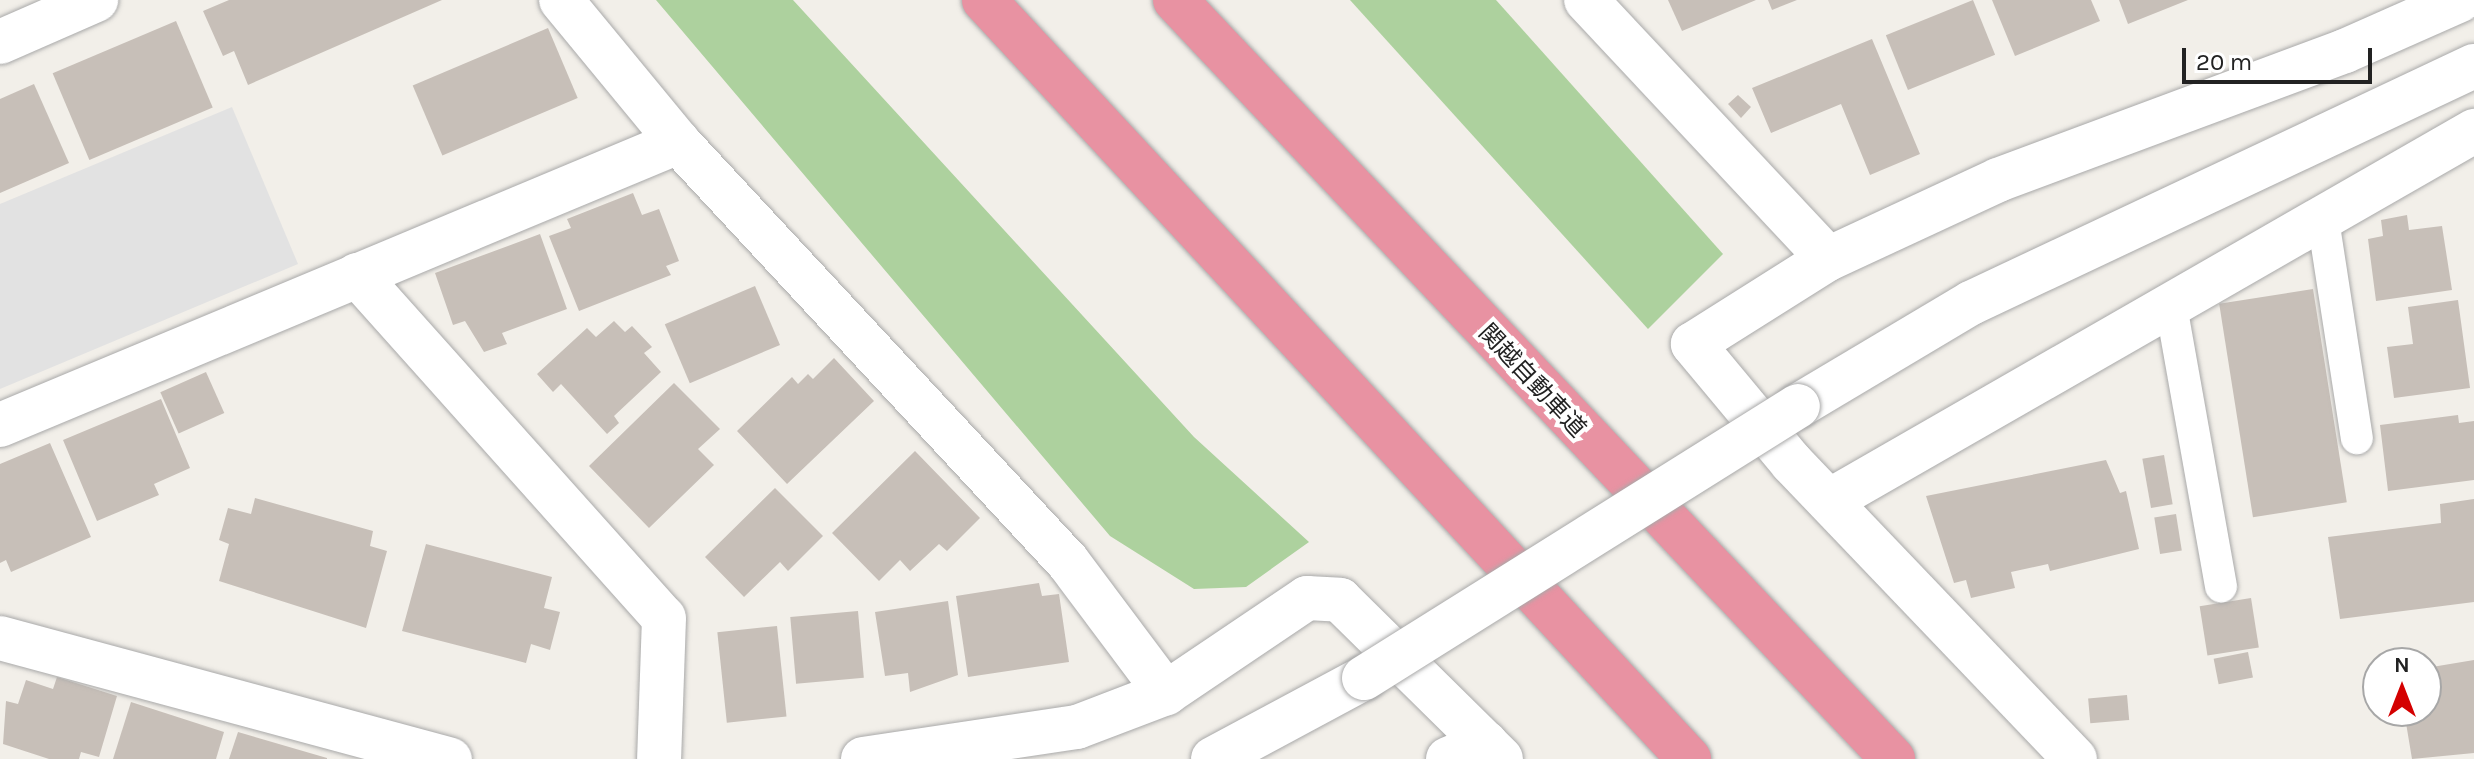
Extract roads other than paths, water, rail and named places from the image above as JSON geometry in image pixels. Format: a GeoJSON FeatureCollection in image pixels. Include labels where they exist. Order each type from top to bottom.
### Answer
{"type":"FeatureCollection","features":[{"type":"Feature","properties":{"kind":"highway"},"geometry":{"type":"LineString","coordinates":[[984,0],[1689,759]]}},
{"type":"Feature","properties":{"kind":"highway","name":"関越自動車道"},"geometry":{"type":"LineString","coordinates":[[1175,0],[1893,759]]}},
{"type":"Feature","properties":{"kind":"street"},"geometry":{"type":"LineString","coordinates":[[0,42],[96,0]]}},
{"type":"Feature","properties":{"kind":"street"},"geometry":{"type":"LineString","coordinates":[[561,0],[678,142],[1068,562],[1166,693]]}},
{"type":"Feature","properties":{"kind":"street"},"geometry":{"type":"LineString","coordinates":[[1586,0],[1828,259]]}},
{"type":"Feature","properties":{"kind":"street"},"geometry":{"type":"LineString","coordinates":[[2075,759],[1829,501],[1693,344],[1828,259],[1998,180],[2345,51],[2460,0]]}},
{"type":"Feature","properties":{"kind":"street"},"geometry":{"type":"LineString","coordinates":[[1213,759],[1364,678],[1798,406],[1971,303],[2474,66]]}},
{"type":"Feature","properties":{"kind":"street"},"geometry":{"type":"LineString","coordinates":[[1829,501],[2170,300],[2474,131]]}},
{"type":"Feature","properties":{"kind":"street"},"geometry":{"type":"LineString","coordinates":[[0,425],[678,142]]}},
{"type":"Feature","properties":{"kind":"street"},"geometry":{"type":"LineString","coordinates":[[357,275],[664,618],[659,759]]}},
{"type":"Feature","properties":{"kind":"street"},"geometry":{"type":"LineString","coordinates":[[863,759],[1077,727],[1166,693],[1307,598],[1340,600],[1478,754]]}},
{"type":"Feature","properties":{"kind":"street"},"geometry":{"type":"LineString","coordinates":[[0,638],[450,759]]}},
{"type":"Feature","properties":{"kind":"lane"},"geometry":{"type":"LineString","coordinates":[[2322,213],[2357,438]]}},
{"type":"Feature","properties":{"kind":"lane"},"geometry":{"type":"LineString","coordinates":[[2170,300],[2221,587]]}}]}
